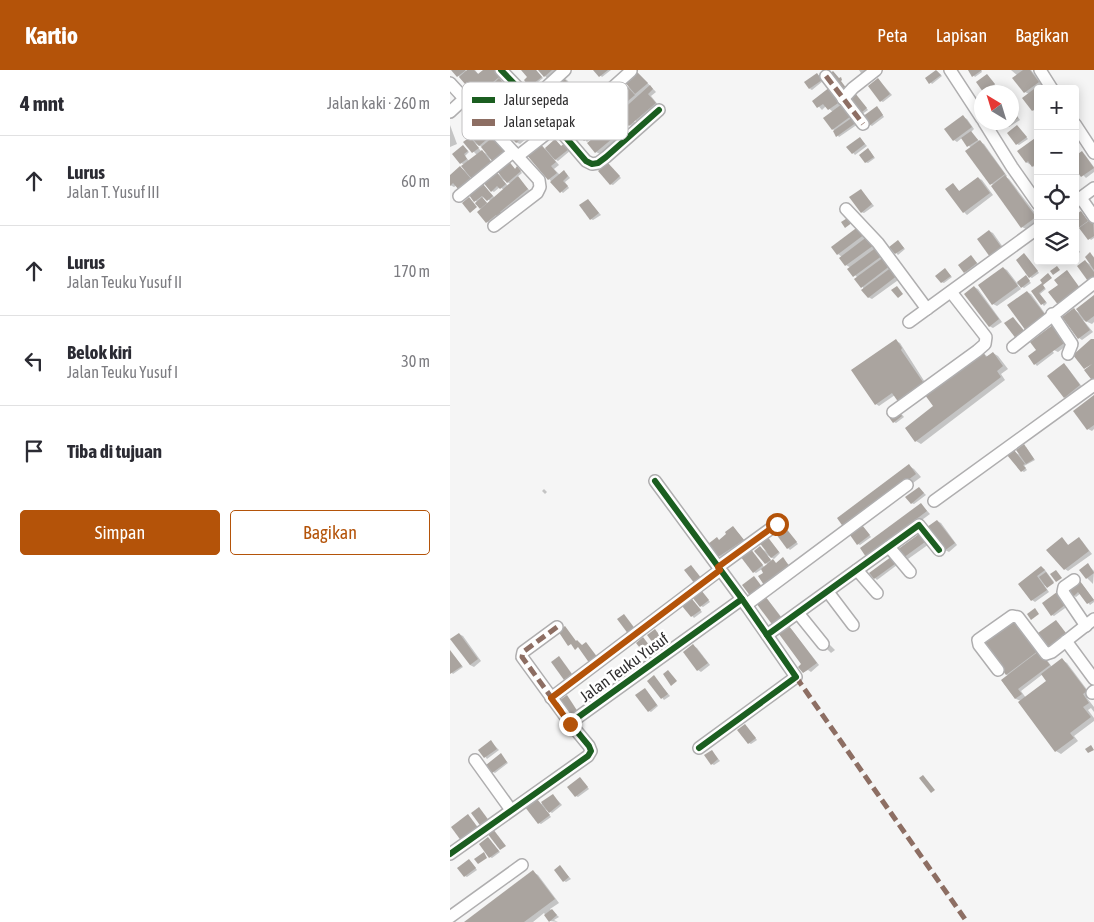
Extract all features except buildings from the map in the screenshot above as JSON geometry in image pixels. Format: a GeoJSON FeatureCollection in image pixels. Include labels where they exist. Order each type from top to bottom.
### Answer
{"type":"FeatureCollection","features":[{"type":"Feature","properties":{"kind":"street"},"geometry":{"type":"LineString","coordinates":[[501,70],[513,82]]}},
{"type":"Feature","properties":{"kind":"street"},"geometry":{"type":"LineString","coordinates":[[552,82],[565,70]]}},
{"type":"Feature","properties":{"kind":"street"},"geometry":{"type":"LineString","coordinates":[[843,99],[853,88],[876,70]]}},
{"type":"Feature","properties":{"kind":"street"},"geometry":{"type":"LineString","coordinates":[[950,70],[974,107]]}},
{"type":"Feature","properties":{"kind":"street"},"geometry":{"type":"LineString","coordinates":[[1040,70],[1049,85]]}},
{"type":"Feature","properties":{"kind":"street"},"geometry":{"type":"LineString","coordinates":[[618,82],[631,71]]}},
{"type":"Feature","properties":{"kind":"street"},"geometry":{"type":"LineString","coordinates":[[826,76],[863,124]]}},
{"type":"Feature","properties":{"kind":"street"},"geometry":{"type":"LineString","coordinates":[[450,83],[462,98]]}},
{"type":"Feature","properties":{"kind":"street"},"geometry":{"type":"LineString","coordinates":[[450,112],[462,102]]}},
{"type":"Feature","properties":{"kind":"street"},"geometry":{"type":"LineString","coordinates":[[628,137],[659,110]]}},
{"type":"Feature","properties":{"kind":"street"},"geometry":{"type":"LineString","coordinates":[[989,130],[1034,198]]}},
{"type":"Feature","properties":{"kind":"street"},"geometry":{"type":"LineString","coordinates":[[1079,130],[1094,153]]}},
{"type":"Feature","properties":{"kind":"street"},"geometry":{"type":"LineString","coordinates":[[494,226],[537,193],[540,187],[539,180],[503,140]]}},
{"type":"Feature","properties":{"kind":"street"},"geometry":{"type":"LineString","coordinates":[[459,196],[516,154],[541,140]]}},
{"type":"Feature","properties":{"kind":"street"},"geometry":{"type":"LineString","coordinates":[[568,140],[586,161],[592,164],[598,163],[624,140]]}},
{"type":"Feature","properties":{"kind":"street"},"geometry":{"type":"LineString","coordinates":[[1079,199],[1094,188]]}},
{"type":"Feature","properties":{"kind":"street"},"geometry":{"type":"LineString","coordinates":[[1079,201],[1094,217]]}},
{"type":"Feature","properties":{"kind":"street"},"geometry":{"type":"LineString","coordinates":[[846,209],[878,243],[927,309]]}},
{"type":"Feature","properties":{"kind":"street"},"geometry":{"type":"LineString","coordinates":[[909,322],[1034,231]]}},
{"type":"Feature","properties":{"kind":"street"},"geometry":{"type":"LineString","coordinates":[[1013,347],[1052,314],[1094,283]]}},
{"type":"Feature","properties":{"kind":"street"},"geometry":{"type":"LineString","coordinates":[[893,412],[977,352],[985,344],[986,337],[951,292]]}},
{"type":"Feature","properties":{"kind":"street"},"geometry":{"type":"LineString","coordinates":[[1052,314],[1072,345],[1068,354]]}},
{"type":"Feature","properties":{"kind":"street"},"geometry":{"type":"LineString","coordinates":[[934,502],[1094,385]]}},
{"type":"Feature","properties":{"kind":"street"},"geometry":{"type":"LineString","coordinates":[[655,481],[744,602],[796,677],[699,748]]}},
{"type":"Feature","properties":{"kind":"street","name":"Jalan Teuku Yusuf"},"geometry":{"type":"LineString","coordinates":[[570,724],[907,485]]}},
{"type":"Feature","properties":{"kind":"street"},"geometry":{"type":"LineString","coordinates":[[551,698],[777,524]]}},
{"type":"Feature","properties":{"kind":"street"},"geometry":{"type":"LineString","coordinates":[[767,635],[919,525],[938,550]]}},
{"type":"Feature","properties":{"kind":"street"},"geometry":{"type":"LineString","coordinates":[[889,547],[910,572]]}},
{"type":"Feature","properties":{"kind":"street"},"geometry":{"type":"LineString","coordinates":[[857,570],[876,593]]}},
{"type":"Feature","properties":{"kind":"street"},"geometry":{"type":"LineString","coordinates":[[998,670],[978,640],[1012,616],[1018,617],[1045,654],[1049,654],[1090,622],[1062,592],[1064,587],[1074,580]]}},
{"type":"Feature","properties":{"kind":"street"},"geometry":{"type":"LineString","coordinates":[[828,592],[853,625]]}},
{"type":"Feature","properties":{"kind":"street"},"geometry":{"type":"LineString","coordinates":[[798,613],[823,644]]}},
{"type":"Feature","properties":{"kind":"street"},"geometry":{"type":"LineString","coordinates":[[450,854],[590,753],[588,746],[570,724],[522,656],[523,652],[557,627]]}},
{"type":"Feature","properties":{"kind":"street"},"geometry":{"type":"LineString","coordinates":[[1066,641],[1094,679]]}},
{"type":"Feature","properties":{"kind":"street"},"geometry":{"type":"LineString","coordinates":[[475,760],[511,810]]}},
{"type":"Feature","properties":{"kind":"street"},"geometry":{"type":"LineString","coordinates":[[450,917],[522,865]]}},
{"type":"Feature","properties":{"kind":"marked path"},"geometry":{"type":"LineString","coordinates":[[826,76],[863,124]]}},
{"type":"Feature","properties":{"kind":"marked path"},"geometry":{"type":"LineString","coordinates":[[551,698],[720,570]]}},
{"type":"Feature","properties":{"kind":"marked path"},"geometry":{"type":"LineString","coordinates":[[557,627],[523,652],[522,657],[570,723]]}},
{"type":"Feature","properties":{"kind":"marked path"},"geometry":{"type":"LineString","coordinates":[[796,677],[967,922]]}},
{"type":"Feature","properties":{"kind":"cycle path"},"geometry":{"type":"LineString","coordinates":[[501,70],[513,82]]}},
{"type":"Feature","properties":{"kind":"cycle path"},"geometry":{"type":"LineString","coordinates":[[628,137],[659,110]]}},
{"type":"Feature","properties":{"kind":"cycle path"},"geometry":{"type":"LineString","coordinates":[[568,140],[586,161],[592,164],[598,163],[625,140]]}},
{"type":"Feature","properties":{"kind":"cycle path"},"geometry":{"type":"LineString","coordinates":[[655,481],[742,599],[796,677],[699,748]]}},
{"type":"Feature","properties":{"kind":"cycle path"},"geometry":{"type":"LineString","coordinates":[[767,635],[919,525],[939,550]]}},
{"type":"Feature","properties":{"kind":"cycle path"},"geometry":{"type":"LineString","coordinates":[[450,854],[588,756],[591,751],[589,746],[570,723],[742,599]]}},
{"type":"Feature","properties":{"kind":"route"},"geometry":{"type":"LineString","coordinates":[[570,724],[551,698],[720,570],[718,567],[777,524]]}}]}
